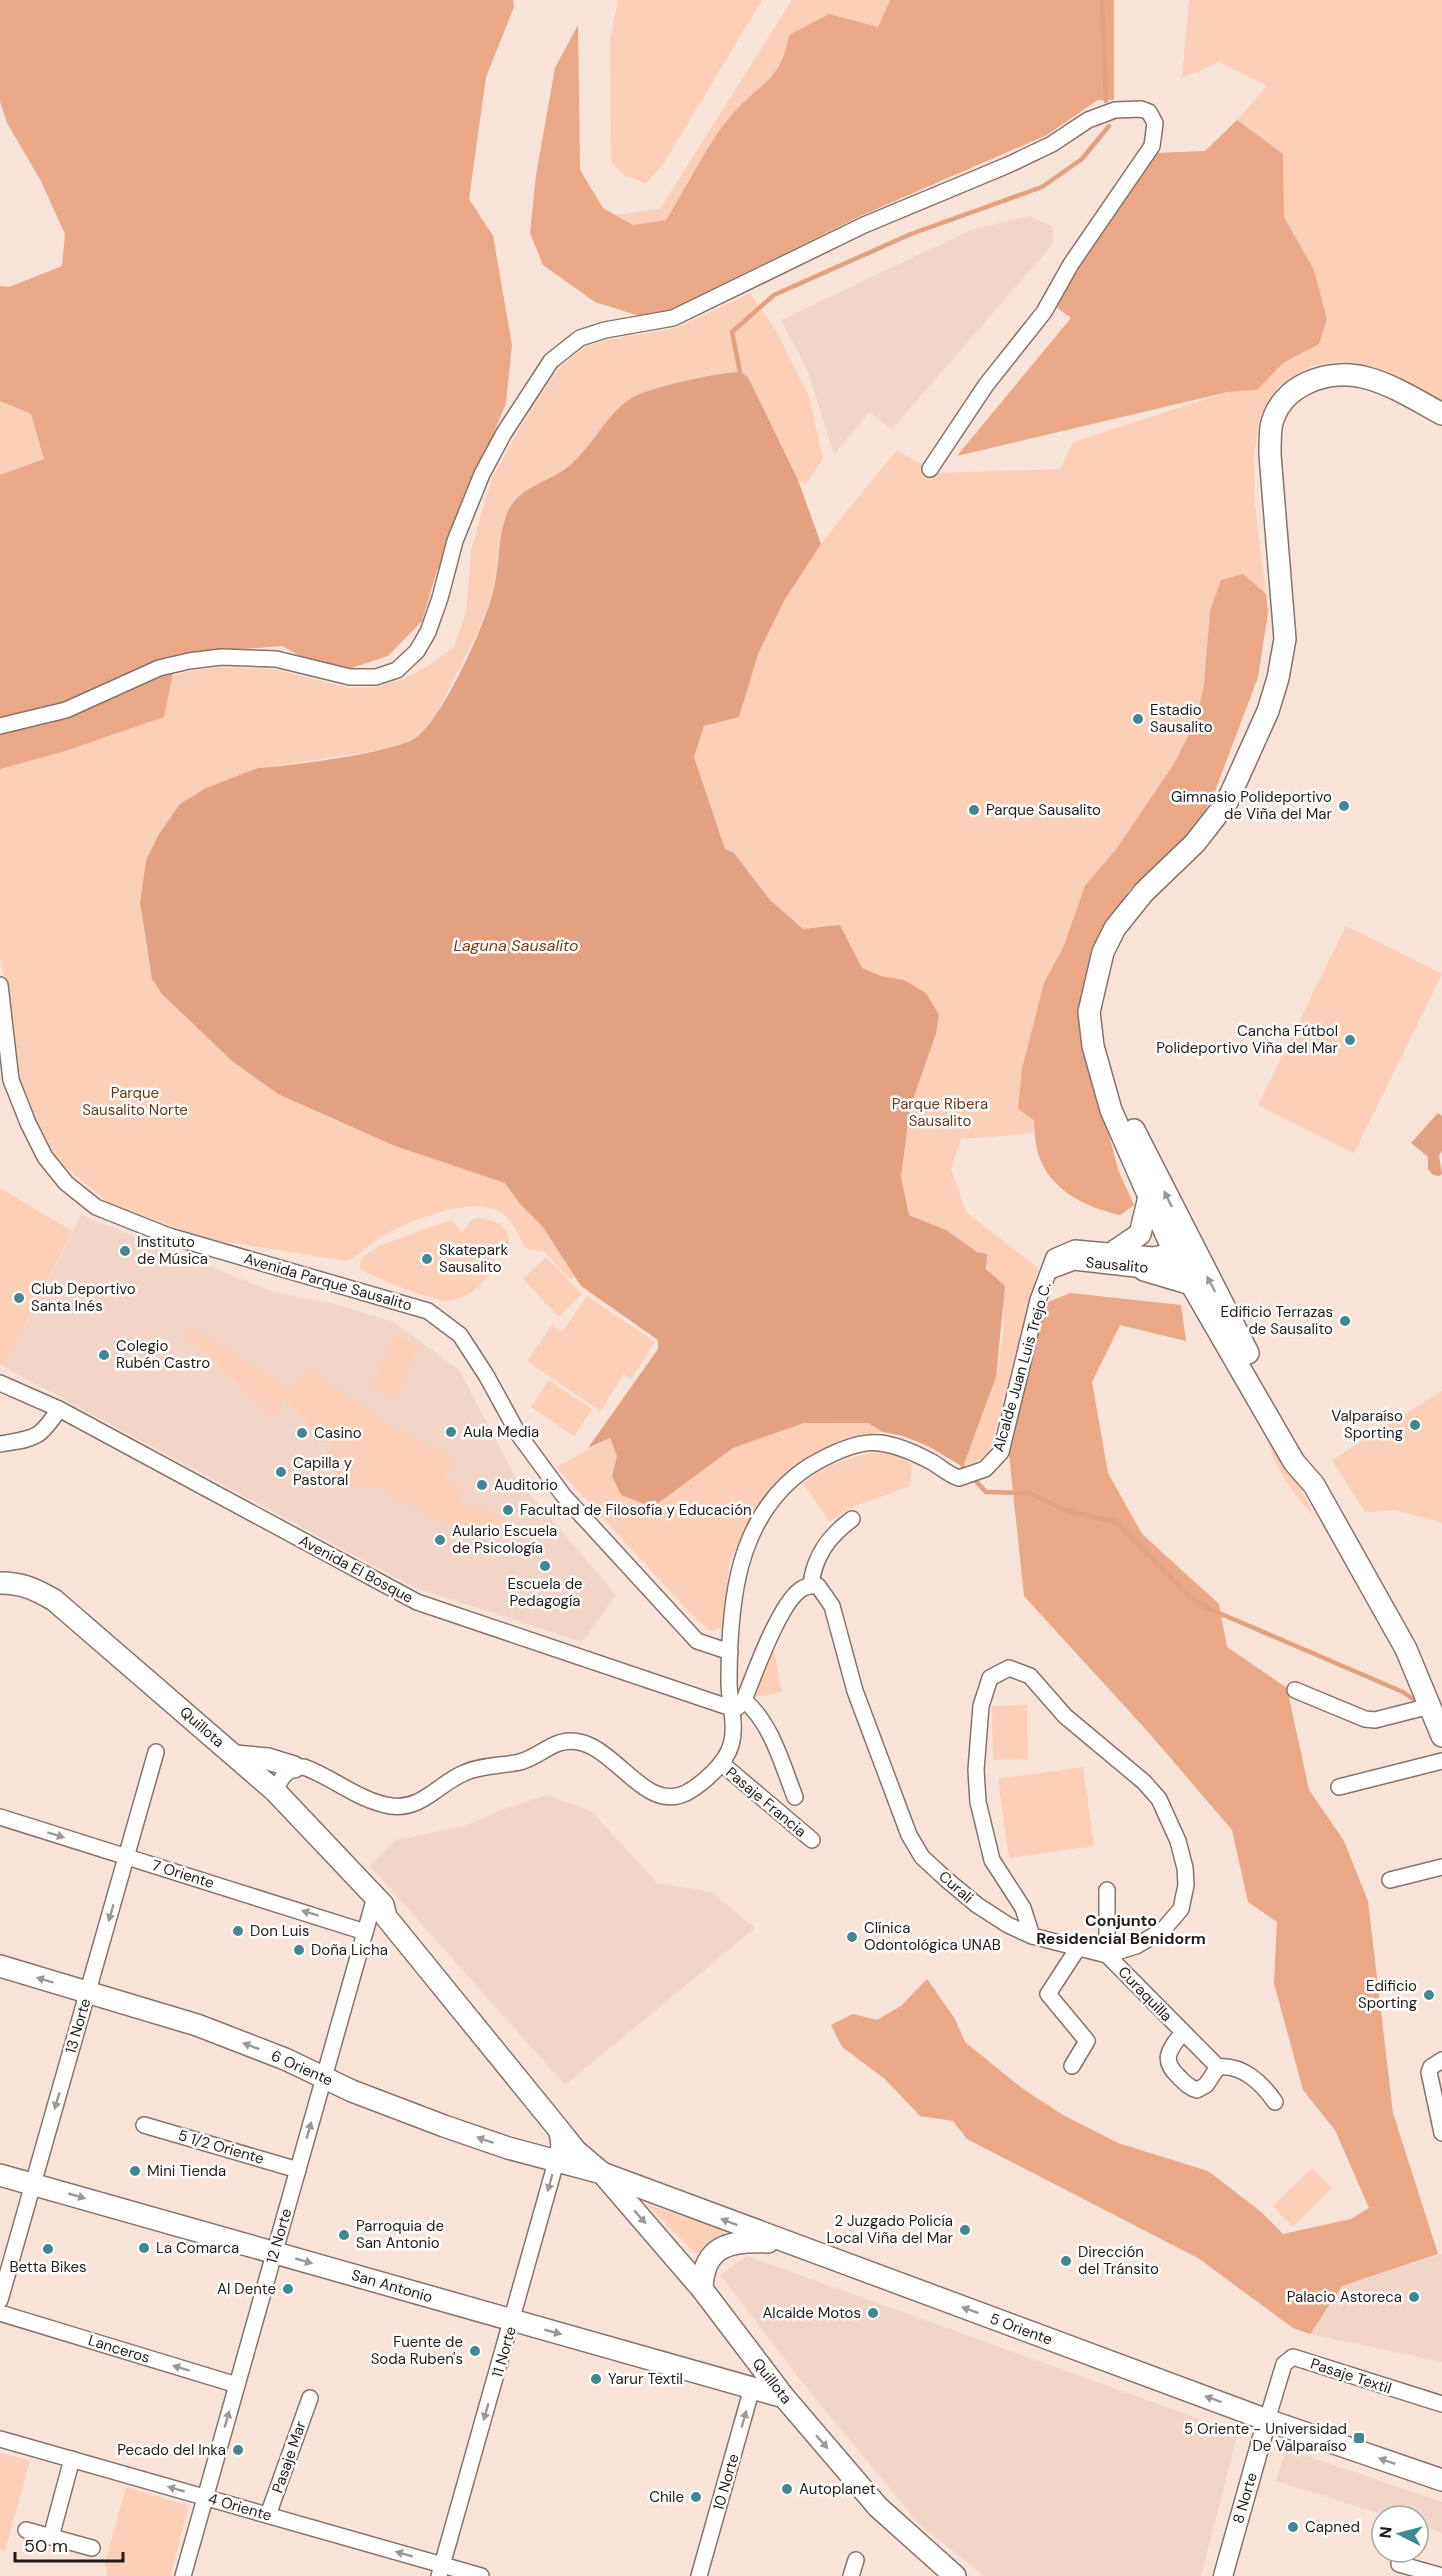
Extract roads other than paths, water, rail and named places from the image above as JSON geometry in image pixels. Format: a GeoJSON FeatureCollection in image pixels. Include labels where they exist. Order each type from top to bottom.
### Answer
{"type":"FeatureCollection","features":[{"type":"Feature","properties":{"kind":"main road"},"geometry":{"type":"LineString","coordinates":[[1442,414],[1399,391],[1367,378],[1347,374],[1326,375],[1305,383],[1281,406],[1272,426],[1270,455],[1284,608],[1285,639],[1278,678],[1254,747],[1227,802],[1195,843],[1144,892],[1115,928],[1103,952],[1089,1012],[1093,1046],[1104,1078],[1111,1110],[1149,1197],[1304,1456],[1314,1485],[1406,1648],[1432,1703],[1442,1736]]}},
{"type":"Feature","properties":{"kind":"main road"},"geometry":{"type":"LineString","coordinates":[[1104,1078],[1122,1106],[1182,1255],[1191,1284],[1294,1462],[1314,1485]]}},
{"type":"Feature","properties":{"kind":"main road"},"geometry":{"type":"LineString","coordinates":[[1115,1251],[1140,1234],[1149,1197]]}},
{"type":"Feature","properties":{"kind":"main road"},"geometry":{"type":"LineString","coordinates":[[1144,1270],[1191,1284]]}},
{"type":"Feature","properties":{"kind":"main road","name":"Quillota"},"geometry":{"type":"LineString","coordinates":[[0,1583],[17,1583],[34,1588],[54,1600],[275,1791],[379,1901],[386,1917],[576,2151],[602,2173],[702,2289],[784,2397],[878,2506],[955,2576]]}},
{"type":"Feature","properties":{"kind":"main road"},"geometry":{"type":"LineString","coordinates":[[236,1756],[268,1758],[294,1767]]}},
{"type":"Feature","properties":{"kind":"main road","name":"Quillota"},"geometry":{"type":"LineString","coordinates":[[379,1901],[393,1907],[415,1930],[590,2147],[602,2173]]}},
{"type":"Feature","properties":{"kind":"main road","name":"6 Oriente"},"geometry":{"type":"LineString","coordinates":[[0,1966],[197,2025],[324,2077],[352,2091],[444,2126],[556,2162],[602,2173]]}},
{"type":"Feature","properties":{"kind":"main road","name":"5 Oriente"},"geometry":{"type":"LineString","coordinates":[[602,2173],[784,2243],[1268,2420],[1442,2480]]}},
{"type":"Feature","properties":{"kind":"main road","name":"San Antonio"},"geometry":{"type":"LineString","coordinates":[[0,2175],[784,2397]]}},
{"type":"Feature","properties":{"kind":"main road"},"geometry":{"type":"LineString","coordinates":[[702,2289],[702,2272],[709,2260],[726,2246],[741,2241],[784,2243]]}},
{"type":"Feature","properties":{"kind":"street"},"geometry":{"type":"LineString","coordinates":[[0,726],[66,710],[159,668],[189,661],[252,657],[276,659],[350,677],[376,676],[397,670],[417,651],[428,632],[440,598],[455,541],[482,474],[504,432],[551,361],[580,338],[605,330],[674,318],[864,225],[1008,165],[1052,144],[1088,120],[1116,110],[1141,109],[1149,112],[1155,123],[1152,146],[1071,264],[1044,312],[986,386],[930,469]]}},
{"type":"Feature","properties":{"kind":"street","name":"Avenida Parque Sausalito"},"geometry":{"type":"LineString","coordinates":[[0,985],[11,1080],[45,1157],[66,1183],[96,1207],[169,1236],[428,1311],[460,1335],[486,1375],[519,1435],[563,1495],[697,1641],[730,1652]]}},
{"type":"Feature","properties":{"kind":"street","name":"Sausalito"},"geometry":{"type":"LineString","coordinates":[[1050,1271],[1054,1257],[1065,1251],[1089,1248],[1153,1255],[1182,1255]]}},
{"type":"Feature","properties":{"kind":"street","name":"Sausalito"},"geometry":{"type":"LineString","coordinates":[[1050,1271],[1074,1262],[1144,1270],[1182,1255]]}},
{"type":"Feature","properties":{"kind":"street","name":"Alcalde Juan Luis Trejo C."},"geometry":{"type":"LineString","coordinates":[[721,1763],[731,1745],[738,1704],[730,1652],[734,1585],[742,1555],[756,1527],[789,1480],[816,1462],[844,1449],[879,1443],[904,1449],[955,1477],[962,1478],[985,1469],[1001,1452],[1038,1300],[1050,1271]]}},
{"type":"Feature","properties":{"kind":"street","name":"Avenida El Bosque"},"geometry":{"type":"LineString","coordinates":[[0,1383],[59,1409],[417,1602],[738,1704]]}},
{"type":"Feature","properties":{"kind":"street"},"geometry":{"type":"LineString","coordinates":[[0,1444],[37,1437],[45,1430],[59,1409]]}},
{"type":"Feature","properties":{"kind":"street"},"geometry":{"type":"LineString","coordinates":[[795,1797],[758,1712],[738,1704],[783,1613],[798,1590],[811,1585],[812,1572],[822,1547],[839,1528],[852,1519]]}},
{"type":"Feature","properties":{"kind":"street","name":"Curali"},"geometry":{"type":"LineString","coordinates":[[811,1585],[818,1586],[832,1606],[848,1669],[866,1722],[901,1818],[918,1850],[977,1905],[1008,1925],[1032,1936],[1107,1955]]}},
{"type":"Feature","properties":{"kind":"street"},"geometry":{"type":"LineString","coordinates":[[1032,1936],[1023,1908],[992,1860],[978,1802],[976,1770],[981,1706],[990,1678],[1009,1668],[1030,1676],[1047,1698],[1083,1733],[1144,1782],[1168,1815],[1185,1868],[1186,1885],[1181,1909],[1170,1923],[1155,1936],[1107,1955],[1107,1890]]}},
{"type":"Feature","properties":{"kind":"street"},"geometry":{"type":"LineString","coordinates":[[1295,1690],[1365,1719],[1375,1720],[1432,1703]]}},
{"type":"Feature","properties":{"kind":"street"},"geometry":{"type":"LineString","coordinates":[[275,1791],[284,1775],[294,1767],[304,1767],[368,1800],[393,1806],[406,1806],[428,1798],[465,1772],[519,1762],[559,1743],[577,1741],[591,1746],[617,1763],[647,1789],[666,1796],[686,1793],[721,1763]]}},
{"type":"Feature","properties":{"kind":"street","name":"13 Norte"},"geometry":{"type":"LineString","coordinates":[[1,2294],[156,1752]]}},
{"type":"Feature","properties":{"kind":"street"},"geometry":{"type":"LineString","coordinates":[[1340,1787],[1442,1761]]}},
{"type":"Feature","properties":{"kind":"street","name":"Pasaje Francia"},"geometry":{"type":"LineString","coordinates":[[721,1763],[812,1840]]}},
{"type":"Feature","properties":{"kind":"street","name":"7 Oriente"},"geometry":{"type":"LineString","coordinates":[[0,1817],[365,1932]]}},
{"type":"Feature","properties":{"kind":"street"},"geometry":{"type":"LineString","coordinates":[[1390,1880],[1442,1867]]}},
{"type":"Feature","properties":{"kind":"street","name":"12 Norte"},"geometry":{"type":"LineString","coordinates":[[183,2576],[365,1932],[379,1901]]}},
{"type":"Feature","properties":{"kind":"street"},"geometry":{"type":"LineString","coordinates":[[1072,2066],[1087,2041],[1048,1994],[1078,1948]]}},
{"type":"Feature","properties":{"kind":"street","name":"Curaquilla"},"geometry":{"type":"LineString","coordinates":[[1107,1955],[1218,2067],[1206,2085],[1197,2091],[1191,2089],[1168,2064],[1167,2056],[1182,2032]]}},
{"type":"Feature","properties":{"kind":"street"},"geometry":{"type":"LineString","coordinates":[[1442,2060],[1431,2067],[1429,2072],[1442,2133]]}},
{"type":"Feature","properties":{"kind":"street"},"geometry":{"type":"LineString","coordinates":[[1218,2067],[1229,2066],[1244,2070],[1275,2102]]}},
{"type":"Feature","properties":{"kind":"street","name":"5 1/2 Oriente"},"geometry":{"type":"LineString","coordinates":[[144,2125],[298,2170]]}},
{"type":"Feature","properties":{"kind":"street","name":"11 Norte"},"geometry":{"type":"LineString","coordinates":[[441,2571],[556,2162],[559,2145],[556,2126]]}},
{"type":"Feature","properties":{"kind":"street","name":"Lanceros"},"geometry":{"type":"LineString","coordinates":[[0,2313],[237,2385]]}},
{"type":"Feature","properties":{"kind":"street","name":"Pasaje Textil"},"geometry":{"type":"LineString","coordinates":[[1268,2420],[1284,2364],[1293,2357],[1442,2404]]}},
{"type":"Feature","properties":{"kind":"street","name":"10 Norte"},"geometry":{"type":"LineString","coordinates":[[699,2576],[752,2388]]}},
{"type":"Feature","properties":{"kind":"street","name":"Pasaje Mar"},"geometry":{"type":"LineString","coordinates":[[268,2515],[309,2398]]}},
{"type":"Feature","properties":{"kind":"street","name":"8 Norte"},"geometry":{"type":"LineString","coordinates":[[1223,2576],[1268,2420]]}},
{"type":"Feature","properties":{"kind":"street","name":"4 Oriente"},"geometry":{"type":"LineString","coordinates":[[0,2439],[268,2515],[441,2571],[481,2576]]}},
{"type":"Feature","properties":{"kind":"street"},"geometry":{"type":"LineString","coordinates":[[51,2536],[72,2459]]}},
{"type":"Feature","properties":{"kind":"street"},"geometry":{"type":"LineString","coordinates":[[26,2530],[92,2548]]}},
{"type":"Feature","properties":{"kind":"street"},"geometry":{"type":"LineString","coordinates":[[851,2576],[856,2560]]}},
{"type":"Feature","properties":{"kind":"street"},"geometry":{"type":"LineString","coordinates":[[1399,2564],[1442,2576]]}},
{"type":"Feature","properties":{"kind":"water","name":"Laguna Sausalito"},"geometry":{"type":"Polygon","coordinates":[[[740,372],[748,377],[798,480],[821,544],[785,599],[758,654],[739,717],[704,726],[694,757],[725,849],[734,853],[770,900],[803,929],[840,925],[862,968],[881,976],[904,980],[926,993],[939,1015],[936,1034],[910,1108],[901,1177],[909,1215],[946,1230],[977,1252],[987,1254],[986,1269],[1005,1286],[996,1377],[963,1467],[928,1446],[903,1436],[883,1432],[868,1423],[804,1423],[733,1448],[653,1507],[621,1495],[612,1476],[617,1456],[610,1438],[588,1448],[658,1349],[658,1340],[581,1286],[543,1227],[520,1204],[505,1183],[395,1146],[278,1094],[232,1061],[162,994],[152,979],[140,903],[146,860],[159,834],[180,804],[206,788],[258,768],[367,753],[407,742],[418,736],[429,725],[451,690],[481,626],[493,592],[504,521],[513,503],[528,490],[569,466],[621,406],[630,399],[651,390],[684,381],[740,372]]]}},
{"type":"Feature","properties":{"kind":"water"},"geometry":{"type":"Polygon","coordinates":[[[1438,1113],[1442,1116],[1442,1151],[1439,1155],[1442,1174],[1439,1176],[1433,1175],[1428,1169],[1428,1157],[1411,1143],[1438,1113]]]}},
{"type":"Feature","properties":{"kind":"waterway"},"geometry":{"type":"LineString","coordinates":[[1102,0],[1106,101]]}},
{"type":"Feature","properties":{"kind":"waterway"},"geometry":{"type":"LineString","coordinates":[[740,372],[732,332],[774,295],[911,234],[1042,187],[1082,159],[1109,126]]}},
{"type":"Feature","properties":{"kind":"waterway"},"geometry":{"type":"LineString","coordinates":[[963,1467],[986,1492],[1030,1493],[1064,1510],[1116,1522],[1190,1597],[1212,1610],[1403,1692],[1417,1702]]}},
{"type":"Feature","properties":{"kind":"place","name":"Estadio Sausalito"},"geometry":{"type":"Point","coordinates":[1138,719]}},
{"type":"Feature","properties":{"kind":"place","name":"Gimnasio Polideportivo de Viña del Mar"},"geometry":{"type":"Point","coordinates":[1344,806]}},
{"type":"Feature","properties":{"kind":"place","name":"Parque Sausalito"},"geometry":{"type":"Point","coordinates":[974,810]}},
{"type":"Feature","properties":{"kind":"place","name":"Cancha Fútbol Polideportivo Viña del Mar"},"geometry":{"type":"Point","coordinates":[1350,1040]}},
{"type":"Feature","properties":{"kind":"place","name":"Instituto de Música"},"geometry":{"type":"Point","coordinates":[125,1251]}},
{"type":"Feature","properties":{"kind":"place","name":"Skatepark Sausalito"},"geometry":{"type":"Point","coordinates":[427,1259]}},
{"type":"Feature","properties":{"kind":"place","name":"Club Deportivo Santa Inés"},"geometry":{"type":"Point","coordinates":[19,1298]}},
{"type":"Feature","properties":{"kind":"place","name":"Edificio Terrazas de Sausalito"},"geometry":{"type":"Point","coordinates":[1345,1321]}},
{"type":"Feature","properties":{"kind":"place","name":"Colegio Rubén Castro"},"geometry":{"type":"Point","coordinates":[104,1355]}},
{"type":"Feature","properties":{"kind":"place","name":"Valparaíso Sporting"},"geometry":{"type":"Point","coordinates":[1415,1425]}},
{"type":"Feature","properties":{"kind":"place","name":"Aula Media"},"geometry":{"type":"Point","coordinates":[451,1432]}},
{"type":"Feature","properties":{"kind":"place","name":"Casino"},"geometry":{"type":"Point","coordinates":[302,1433]}},
{"type":"Feature","properties":{"kind":"place","name":"Capilla y Pastoral"},"geometry":{"type":"Point","coordinates":[281,1472]}},
{"type":"Feature","properties":{"kind":"place","name":"Auditorio"},"geometry":{"type":"Point","coordinates":[482,1485]}},
{"type":"Feature","properties":{"kind":"place","name":"Facultad de Filosofía y Educación"},"geometry":{"type":"Point","coordinates":[508,1510]}},
{"type":"Feature","properties":{"kind":"place","name":"Aulario Escuela de Psicología"},"geometry":{"type":"Point","coordinates":[440,1540]}},
{"type":"Feature","properties":{"kind":"place","name":"Escuela de Pedagogía"},"geometry":{"type":"Point","coordinates":[545,1566]}},
{"type":"Feature","properties":{"kind":"place","name":"Don Luis"},"geometry":{"type":"Point","coordinates":[238,1931]}},
{"type":"Feature","properties":{"kind":"place","name":"Clínica Odontológica UNAB"},"geometry":{"type":"Point","coordinates":[852,1937]}},
{"type":"Feature","properties":{"kind":"place","name":"Doña Licha"},"geometry":{"type":"Point","coordinates":[299,1950]}},
{"type":"Feature","properties":{"kind":"place","name":"Edificio Sporting"},"geometry":{"type":"Point","coordinates":[1429,1995]}},
{"type":"Feature","properties":{"kind":"place","name":"Mini Tienda"},"geometry":{"type":"Point","coordinates":[135,2171]}},
{"type":"Feature","properties":{"kind":"place","name":"2 Juzgado Policía Local Viña del Mar"},"geometry":{"type":"Point","coordinates":[965,2230]}},
{"type":"Feature","properties":{"kind":"place","name":"Parroquia de San Antonio"},"geometry":{"type":"Point","coordinates":[344,2235]}},
{"type":"Feature","properties":{"kind":"place","name":"La Comarca"},"geometry":{"type":"Point","coordinates":[144,2248]}},
{"type":"Feature","properties":{"kind":"place","name":"Betta Bikes"},"geometry":{"type":"Point","coordinates":[48,2249]}},
{"type":"Feature","properties":{"kind":"place","name":"Dirección del Tránsito"},"geometry":{"type":"Point","coordinates":[1066,2261]}},
{"type":"Feature","properties":{"kind":"place","name":"Al Dente"},"geometry":{"type":"Point","coordinates":[288,2289]}},
{"type":"Feature","properties":{"kind":"place","name":"Palacio Astoreca"},"geometry":{"type":"Point","coordinates":[1414,2297]}},
{"type":"Feature","properties":{"kind":"place","name":"Alcalde Motos"},"geometry":{"type":"Point","coordinates":[873,2313]}},
{"type":"Feature","properties":{"kind":"place","name":"Fuente de Soda Ruben's"},"geometry":{"type":"Point","coordinates":[475,2351]}},
{"type":"Feature","properties":{"kind":"place","name":"Yarur Textil"},"geometry":{"type":"Point","coordinates":[596,2379]}},
{"type":"Feature","properties":{"kind":"place","name":"5 Oriente - Universidad De Valparaíso"},"geometry":{"type":"Point","coordinates":[1359,2438]}},
{"type":"Feature","properties":{"kind":"place","name":"Pecado del Inka"},"geometry":{"type":"Point","coordinates":[238,2450]}},
{"type":"Feature","properties":{"kind":"place","name":"Autoplanet"},"geometry":{"type":"Point","coordinates":[787,2489]}},
{"type":"Feature","properties":{"kind":"place","name":"Chile"},"geometry":{"type":"Point","coordinates":[696,2497]}},
{"type":"Feature","properties":{"kind":"place","name":"Capned"},"geometry":{"type":"Point","coordinates":[1293,2527]}},
{"type":"Feature","properties":{"kind":"district","name":"Conjunto Residencial Benidorm"},"geometry":{"type":"Point","coordinates":[1121,1929]}},
{"type":"Feature","properties":{"kind":"park label","name":"Parque Sausalito Norte"},"geometry":{"type":"Point","coordinates":[135,1102]}},
{"type":"Feature","properties":{"kind":"park label","name":"Parque Ribera Sausalito"},"geometry":{"type":"Point","coordinates":[940,1112]}}]}
